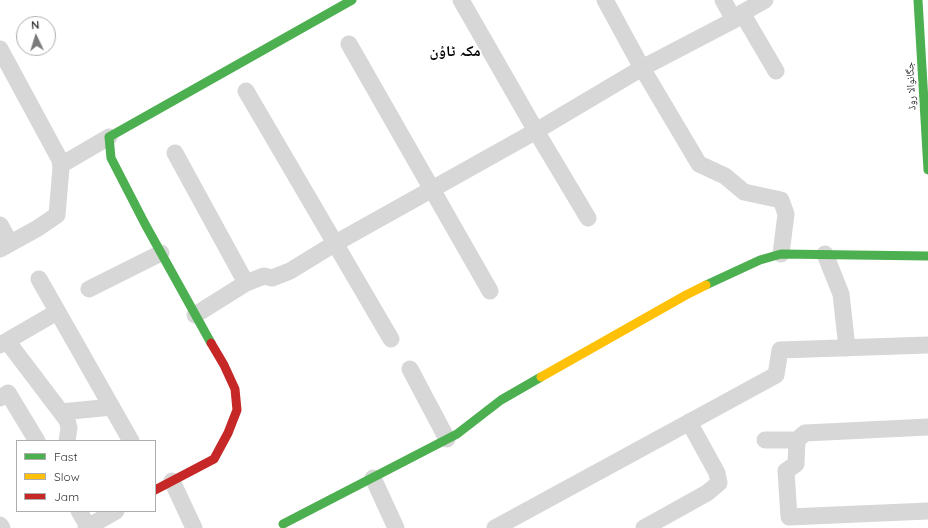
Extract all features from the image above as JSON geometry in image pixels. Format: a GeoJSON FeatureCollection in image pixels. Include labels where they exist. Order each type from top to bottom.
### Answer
{"type":"FeatureCollection","features":[{"type":"Feature","properties":{"kind":"street"},"geometry":{"type":"LineString","coordinates":[[61,165],[352,0]]}},
{"type":"Feature","properties":{"kind":"street"},"geometry":{"type":"LineString","coordinates":[[461,0],[588,218]]}},
{"type":"Feature","properties":{"kind":"street"},"geometry":{"type":"LineString","coordinates":[[605,0],[642,68],[699,164],[725,176],[744,192],[781,200],[786,214],[781,254]]}},
{"type":"Feature","properties":{"kind":"street"},"geometry":{"type":"LineString","coordinates":[[723,0],[738,17],[776,71]]}},
{"type":"Feature","properties":{"kind":"street"},"geometry":{"type":"LineString","coordinates":[[195,315],[246,282],[264,276],[272,278],[290,271],[334,244],[536,131],[642,68],[738,17],[765,0]]}},
{"type":"Feature","properties":{"kind":"street","name":"جگانوالا روڈ"},"geometry":{"type":"LineString","coordinates":[[918,0],[928,170]]}},
{"type":"Feature","properties":{"kind":"street"},"geometry":{"type":"LineString","coordinates":[[349,44],[490,291]]}},
{"type":"Feature","properties":{"kind":"street"},"geometry":{"type":"LineString","coordinates":[[0,49],[60,160],[61,165],[57,215],[5,246],[0,225]]}},
{"type":"Feature","properties":{"kind":"street"},"geometry":{"type":"LineString","coordinates":[[246,91],[334,244],[391,339]]}},
{"type":"Feature","properties":{"kind":"street"},"geometry":{"type":"LineString","coordinates":[[109,137],[111,158],[195,315],[224,365],[235,389],[237,410],[228,433],[214,459],[160,486],[194,528]]}},
{"type":"Feature","properties":{"kind":"street"},"geometry":{"type":"LineString","coordinates":[[175,153],[246,282]]}},
{"type":"Feature","properties":{"kind":"street"},"geometry":{"type":"LineString","coordinates":[[88,289],[162,253]]}},
{"type":"Feature","properties":{"kind":"street"},"geometry":{"type":"LineString","coordinates":[[282,523],[447,439],[456,434],[501,400],[686,295],[760,260],[781,254],[928,256]]}},
{"type":"Feature","properties":{"kind":"street"},"geometry":{"type":"LineString","coordinates":[[825,254],[841,294],[847,348]]}},
{"type":"Feature","properties":{"kind":"street"},"geometry":{"type":"LineString","coordinates":[[39,279],[130,440]]}},
{"type":"Feature","properties":{"kind":"street"},"geometry":{"type":"LineString","coordinates":[[57,312],[4,343],[67,420],[69,428],[67,440]]}},
{"type":"Feature","properties":{"kind":"street"},"geometry":{"type":"LineString","coordinates":[[501,527],[776,375],[780,350],[928,345]]}},
{"type":"Feature","properties":{"kind":"street"},"geometry":{"type":"LineString","coordinates":[[410,369],[447,439]]}},
{"type":"Feature","properties":{"kind":"street"},"geometry":{"type":"LineString","coordinates":[[0,398],[8,393],[36,440]]}},
{"type":"Feature","properties":{"kind":"street"},"geometry":{"type":"LineString","coordinates":[[61,412],[112,407]]}},
{"type":"Feature","properties":{"kind":"street"},"geometry":{"type":"LineString","coordinates":[[644,528],[706,493],[719,483],[717,473],[689,422]]}},
{"type":"Feature","properties":{"kind":"street"},"geometry":{"type":"LineString","coordinates":[[928,427],[805,433],[798,440],[796,464],[786,471],[789,517],[928,511]]}},
{"type":"Feature","properties":{"kind":"street"},"geometry":{"type":"LineString","coordinates":[[765,440],[798,440]]}},
{"type":"Feature","properties":{"kind":"street"},"geometry":{"type":"LineString","coordinates":[[372,478],[396,528]]}},
{"type":"Feature","properties":{"kind":"street"},"geometry":{"type":"LineString","coordinates":[[80,512],[88,528],[114,512]]}},
{"type":"Feature","properties":{"kind":"traffic: fast"},"geometry":{"type":"LineString","coordinates":[[211,343],[145,224],[111,158],[109,137],[352,0]]}},
{"type":"Feature","properties":{"kind":"traffic: fast"},"geometry":{"type":"LineString","coordinates":[[918,0],[928,170]]}},
{"type":"Feature","properties":{"kind":"traffic: fast"},"geometry":{"type":"LineString","coordinates":[[706,285],[760,260],[781,254],[928,256]]}},
{"type":"Feature","properties":{"kind":"traffic: fast"},"geometry":{"type":"LineString","coordinates":[[283,524],[457,434],[501,400],[541,377]]}},
{"type":"Feature","properties":{"kind":"traffic: slow"},"geometry":{"type":"LineString","coordinates":[[541,377],[706,285]]}},
{"type":"Feature","properties":{"kind":"traffic: jam"},"geometry":{"type":"LineString","coordinates":[[156,489],[214,459],[228,433],[237,410],[235,389],[224,365],[211,343]]}},
{"type":"Feature","properties":{"kind":"district","name":"مکہ ٹاؤن"},"geometry":{"type":"Point","coordinates":[455,51]}}]}
